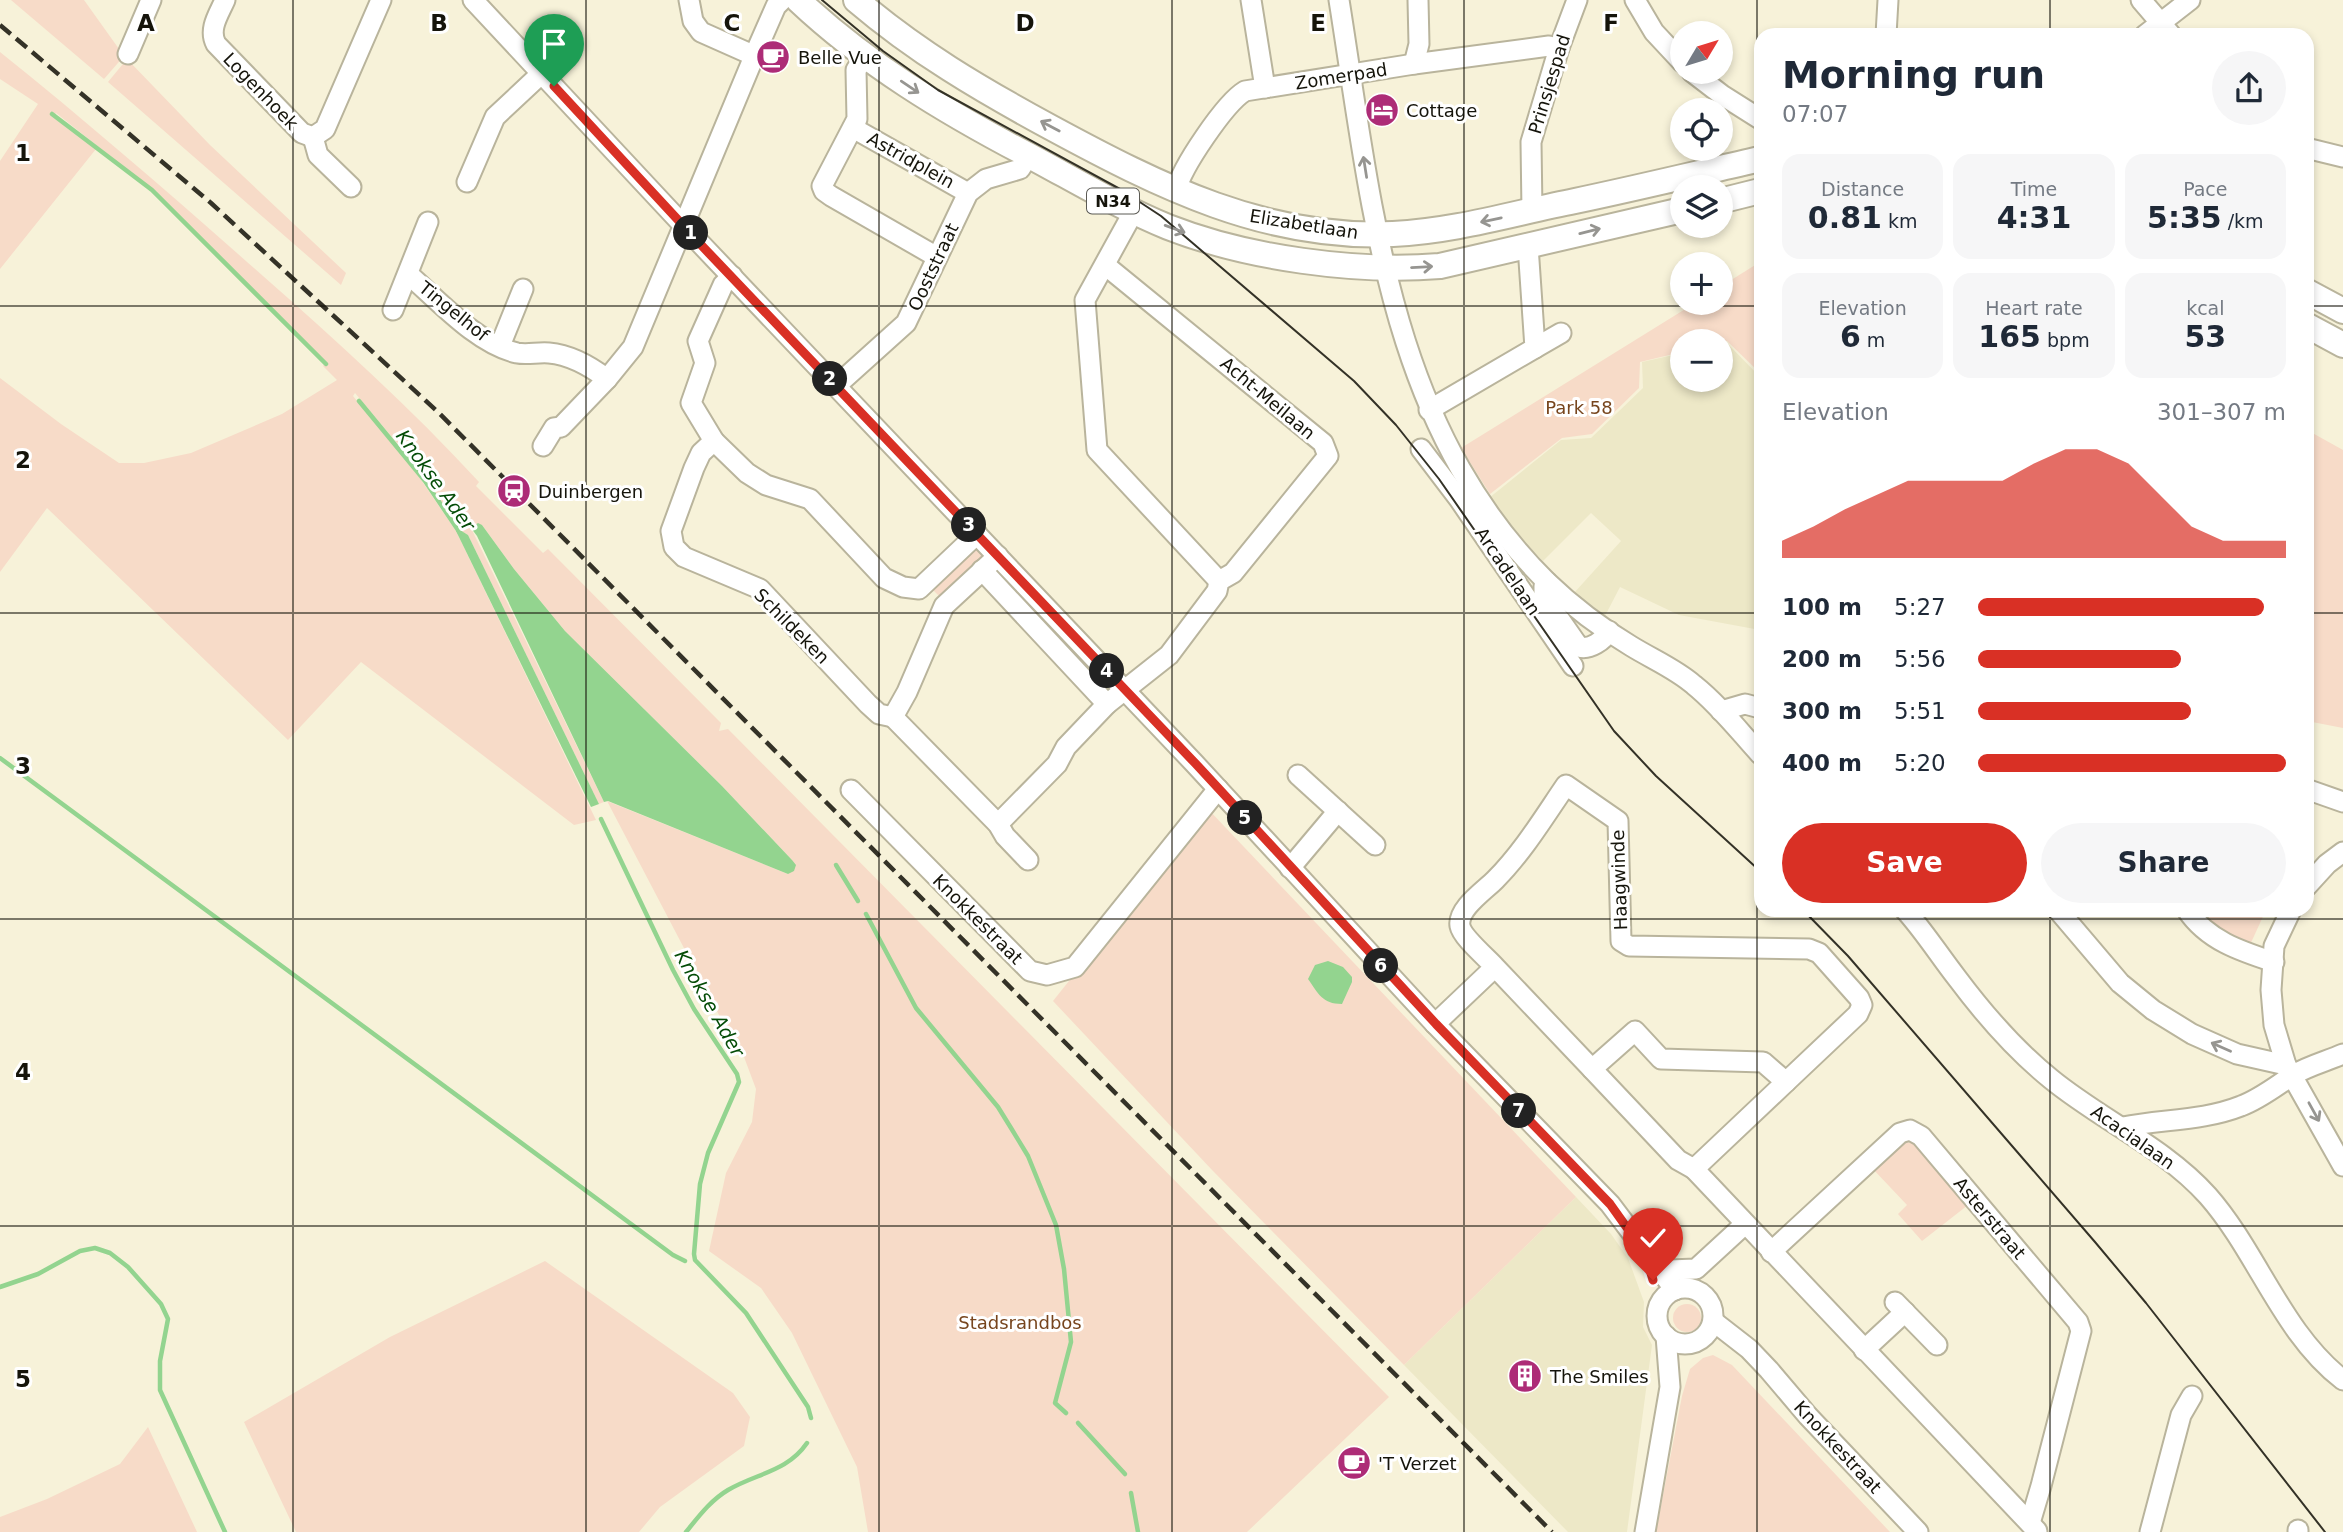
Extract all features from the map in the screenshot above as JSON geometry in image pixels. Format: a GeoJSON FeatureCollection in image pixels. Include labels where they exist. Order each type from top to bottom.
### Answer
{"type":"FeatureCollection","features":[{"type":"Feature","properties":{"kind":"main road","name":"Elizabetlaan"},"geometry":{"type":"LineString","coordinates":[[798,0],[865,56],[926,99],[1134,211],[1175,229],[1238,249],[1386,268],[1440,266],[1670,213]]}},
{"type":"Feature","properties":{"kind":"main road","name":"Elizabetlaan"},"geometry":{"type":"LineString","coordinates":[[856,0],[912,46],[950,70],[1110,159],[1175,191],[1229,211],[1318,230],[1376,234],[1441,229],[1605,196],[1754,160]]}},
{"type":"Feature","properties":{"kind":"main road"},"geometry":{"type":"LineString","coordinates":[[1733,198],[1754,192]]}},
{"type":"Feature","properties":{"kind":"main road"},"geometry":{"type":"LineString","coordinates":[[2314,294],[2343,310]]}},
{"type":"Feature","properties":{"kind":"street"},"geometry":{"type":"LineString","coordinates":[[128,54],[151,0]]}},
{"type":"Feature","properties":{"kind":"street","name":"Logenhoek"},"geometry":{"type":"LineString","coordinates":[[225,0],[213,27],[212,36],[216,44],[302,133],[313,137]]}},
{"type":"Feature","properties":{"kind":"street","name":"Logenhoek"},"geometry":{"type":"LineString","coordinates":[[313,137],[325,129],[381,0]]}},
{"type":"Feature","properties":{"kind":"street"},"geometry":{"type":"LineString","coordinates":[[473,0],[1124,689],[1436,1024],[1610,1204],[1656,1264],[1669,1270],[1696,1269],[1745,1224]]}},
{"type":"Feature","properties":{"kind":"street"},"geometry":{"type":"LineString","coordinates":[[689,0],[696,28],[710,37],[755,56]]}},
{"type":"Feature","properties":{"kind":"street"},"geometry":{"type":"LineString","coordinates":[[543,446],[554,428],[561,427],[607,379],[633,346],[776,6],[782,0]]}},
{"type":"Feature","properties":{"kind":"street"},"geometry":{"type":"LineString","coordinates":[[1251,0],[1265,88]]}},
{"type":"Feature","properties":{"kind":"street","name":"Arcadelaan"},"geometry":{"type":"LineString","coordinates":[[1339,0],[1376,234],[1446,473],[1573,666]]}},
{"type":"Feature","properties":{"kind":"street"},"geometry":{"type":"LineString","coordinates":[[1414,64],[1419,44],[1418,0]]}},
{"type":"Feature","properties":{"kind":"street","name":"Prinsjespad"},"geometry":{"type":"LineString","coordinates":[[1532,211],[1531,142],[1559,48],[1577,0]]}},
{"type":"Feature","properties":{"kind":"street"},"geometry":{"type":"LineString","coordinates":[[1635,0],[1654,32],[1670,49]]}},
{"type":"Feature","properties":{"kind":"street"},"geometry":{"type":"LineString","coordinates":[[1886,28],[1888,0]]}},
{"type":"Feature","properties":{"kind":"street"},"geometry":{"type":"LineString","coordinates":[[2141,0],[2157,28]]}},
{"type":"Feature","properties":{"kind":"street"},"geometry":{"type":"LineString","coordinates":[[2162,28],[2190,0]]}},
{"type":"Feature","properties":{"kind":"street","name":"Zomerpad"},"geometry":{"type":"LineString","coordinates":[[1175,191],[1182,173],[1235,97],[1245,91],[1414,64],[1549,46],[1559,48]]}},
{"type":"Feature","properties":{"kind":"street","name":"Astridplein"},"geometry":{"type":"LineString","coordinates":[[865,56],[856,70],[857,119],[822,186],[824,191],[937,257]]}},
{"type":"Feature","properties":{"kind":"street"},"geometry":{"type":"LineString","coordinates":[[467,182],[495,117],[542,73]]}},
{"type":"Feature","properties":{"kind":"street"},"geometry":{"type":"LineString","coordinates":[[1707,84],[1754,115]]}},
{"type":"Feature","properties":{"kind":"street","name":"Astridplein"},"geometry":{"type":"LineString","coordinates":[[853,128],[968,192]]}},
{"type":"Feature","properties":{"kind":"street","name":"Logenhoek"},"geometry":{"type":"LineString","coordinates":[[313,137],[318,155],[351,187]]}},
{"type":"Feature","properties":{"kind":"street"},"geometry":{"type":"LineString","coordinates":[[2314,151],[2343,157]]}},
{"type":"Feature","properties":{"kind":"street"},"geometry":{"type":"LineString","coordinates":[[968,192],[986,179],[1020,169],[1029,155]]}},
{"type":"Feature","properties":{"kind":"street","name":"Ooststraat"},"geometry":{"type":"LineString","coordinates":[[836,386],[906,323],[968,192]]}},
{"type":"Feature","properties":{"kind":"street"},"geometry":{"type":"LineString","coordinates":[[1134,211],[1086,300],[1097,450],[1219,581]]}},
{"type":"Feature","properties":{"kind":"street","name":"Tingelhof"},"geometry":{"type":"LineString","coordinates":[[393,310],[428,222]]}},
{"type":"Feature","properties":{"kind":"street"},"geometry":{"type":"LineString","coordinates":[[1528,246],[1535,348]]}},
{"type":"Feature","properties":{"kind":"street","name":"Acht-Meilaan"},"geometry":{"type":"LineString","coordinates":[[1105,265],[1312,434],[1327,450],[1326,460],[1233,573],[1219,581],[1217,592],[1169,654],[1124,689]]}},
{"type":"Feature","properties":{"kind":"street","name":"Tingelhof"},"geometry":{"type":"LineString","coordinates":[[408,274],[473,331],[517,353],[550,353],[572,358],[607,379]]}},
{"type":"Feature","properties":{"kind":"street"},"geometry":{"type":"LineString","coordinates":[[732,276],[723,285],[698,341],[705,363],[691,403],[714,441],[747,473],[766,485],[810,499],[884,579],[903,587],[919,589],[944,606]]}},
{"type":"Feature","properties":{"kind":"street","name":"Tingelhof"},"geometry":{"type":"LineString","coordinates":[[500,345],[523,289]]}},
{"type":"Feature","properties":{"kind":"street"},"geometry":{"type":"LineString","coordinates":[[2326,336],[2343,310]]}},
{"type":"Feature","properties":{"kind":"street"},"geometry":{"type":"LineString","coordinates":[[1429,410],[1561,333]]}},
{"type":"Feature","properties":{"kind":"street","name":"Schildeken"},"geometry":{"type":"LineString","coordinates":[[714,441],[701,453],[694,468],[671,531],[674,547],[684,557],[760,589],[868,704],[880,715],[893,717],[998,824],[1005,836],[1028,860]]}},
{"type":"Feature","properties":{"kind":"street","name":"Arcadelaan"},"geometry":{"type":"LineString","coordinates":[[1421,449],[1502,529],[1547,582],[1609,631],[1694,684],[1721,711]]}},
{"type":"Feature","properties":{"kind":"street"},"geometry":{"type":"LineString","coordinates":[[919,589],[977,534]]}},
{"type":"Feature","properties":{"kind":"street"},"geometry":{"type":"LineString","coordinates":[[893,717],[907,692],[944,606],[998,556]]}},
{"type":"Feature","properties":{"kind":"street"},"geometry":{"type":"LineString","coordinates":[[982,570],[1107,704]]}},
{"type":"Feature","properties":{"kind":"street","name":"Arcadelaan"},"geometry":{"type":"LineString","coordinates":[[1547,582],[1544,586],[1544,597],[1579,647],[1591,647],[1609,631]]}},
{"type":"Feature","properties":{"kind":"street"},"geometry":{"type":"LineString","coordinates":[[998,824],[1057,764],[1066,747],[1124,689]]}},
{"type":"Feature","properties":{"kind":"street"},"geometry":{"type":"LineString","coordinates":[[1754,706],[1745,704],[1721,711],[1754,747]]}},
{"type":"Feature","properties":{"kind":"street"},"geometry":{"type":"LineString","coordinates":[[1298,775],[1375,845]]}},
{"type":"Feature","properties":{"kind":"street","name":"Haagwinde"},"geometry":{"type":"LineString","coordinates":[[1694,1169],[1858,1014],[1862,1006],[1859,998],[1819,953],[1809,949],[1629,946],[1621,941],[1618,821],[1566,785],[1510,865],[1466,909],[1460,918],[1460,928],[1678,1160],[1694,1169],[1745,1224]]}},
{"type":"Feature","properties":{"kind":"street","name":"Knokkestraat"},"geometry":{"type":"LineString","coordinates":[[851,790],[1030,971],[1046,975],[1075,967],[1218,789]]}},
{"type":"Feature","properties":{"kind":"street"},"geometry":{"type":"LineString","coordinates":[[2314,792],[2343,802]]}},
{"type":"Feature","properties":{"kind":"street"},"geometry":{"type":"LineString","coordinates":[[1290,867],[1338,811]]}},
{"type":"Feature","properties":{"kind":"street"},"geometry":{"type":"LineString","coordinates":[[2314,878],[2326,864],[2343,852]]}},
{"type":"Feature","properties":{"kind":"street","name":"Acacialaan"},"geometry":{"type":"LineString","coordinates":[[1910,917],[1986,1015],[2022,1053],[2052,1079],[2184,1173],[2206,1194],[2228,1220],[2293,1324],[2315,1353],[2343,1380]]}},
{"type":"Feature","properties":{"kind":"street"},"geometry":{"type":"LineString","coordinates":[[2064,917],[2120,983],[2153,1010],[2192,1034],[2237,1054],[2290,1070]]}},
{"type":"Feature","properties":{"kind":"street"},"geometry":{"type":"LineString","coordinates":[[2192,917],[2214,937],[2249,954],[2274,962]]}},
{"type":"Feature","properties":{"kind":"street"},"geometry":{"type":"LineString","coordinates":[[2288,917],[2274,946],[2271,990],[2274,1025],[2290,1070],[2343,1166]]}},
{"type":"Feature","properties":{"kind":"street"},"geometry":{"type":"LineString","coordinates":[[1436,1024],[1495,967]]}},
{"type":"Feature","properties":{"kind":"street"},"geometry":{"type":"LineString","coordinates":[[1592,1069],[1635,1031],[1661,1059],[1763,1062],[1786,1082]]}},
{"type":"Feature","properties":{"kind":"street"},"geometry":{"type":"LineString","coordinates":[[2123,1127],[2193,1119],[2243,1106],[2275,1088],[2290,1070],[2343,1054]]}},
{"type":"Feature","properties":{"kind":"street","name":"Asterstraat"},"geometry":{"type":"LineString","coordinates":[[1771,1252],[1900,1133],[1910,1130],[1921,1136],[2078,1322],[2081,1331],[2033,1527]]}},
{"type":"Feature","properties":{"kind":"street","name":"Asterstraat"},"geometry":{"type":"LineString","coordinates":[[1745,1224],[2033,1527]]}},
{"type":"Feature","properties":{"kind":"street"},"geometry":{"type":"LineString","coordinates":[[1645,1253],[1653,1280],[1669,1295]]}},
{"type":"Feature","properties":{"kind":"street"},"geometry":{"type":"LineString","coordinates":[[1696,1269],[1699,1292]]}},
{"type":"Feature","properties":{"kind":"street"},"geometry":{"type":"LineString","coordinates":[[1670,1387],[1687,1354],[1705,1333],[1710,1304],[1699,1292],[1690,1289],[1669,1295],[1657,1316],[1666,1336],[1681,1344],[1705,1333]]}},
{"type":"Feature","properties":{"kind":"street"},"geometry":{"type":"LineString","coordinates":[[1864,1350],[1900,1307],[1937,1345]]}},
{"type":"Feature","properties":{"kind":"street","name":"Knokkestraat"},"geometry":{"type":"LineString","coordinates":[[1705,1333],[1760,1361],[1918,1532]]}},
{"type":"Feature","properties":{"kind":"street"},"geometry":{"type":"LineString","coordinates":[[1645,1532],[1670,1387],[1666,1336]]}},
{"type":"Feature","properties":{"kind":"street"},"geometry":{"type":"LineString","coordinates":[[2150,1532],[2181,1415],[2192,1396]]}},
{"type":"Feature","properties":{"kind":"street"},"geometry":{"type":"LineString","coordinates":[[2005,1497],[2041,1486]]}},
{"type":"Feature","properties":{"kind":"shaded area"},"geometry":{"type":"Polygon","coordinates":[[[1733,349],[1754,371],[1754,629],[1679,615],[1620,587],[1605,616],[1574,593],[1621,541],[1591,513],[1543,561],[1522,540],[1489,498],[1561,440],[1591,438],[1643,388],[1642,362],[1670,356],[1670,392],[1733,392],[1733,349]]]}},
{"type":"Feature","properties":{"kind":"shaded area"},"geometry":{"type":"Polygon","coordinates":[[[478,523],[565,631],[722,786],[792,860],[796,865],[794,871],[788,874],[608,801],[604,802],[471,528],[478,523]]]}},
{"type":"Feature","properties":{"kind":"shaded area"},"geometry":{"type":"Polygon","coordinates":[[[460,530],[468,535],[599,804],[591,807],[456,531],[460,530]]]}},
{"type":"Feature","properties":{"kind":"shaded area"},"geometry":{"type":"Polygon","coordinates":[[[1328,961],[1343,967],[1352,977],[1342,1004],[1325,1000],[1308,979],[1315,965],[1328,961]]]}},
{"type":"Feature","properties":{"kind":"shaded area"},"geometry":{"type":"Polygon","coordinates":[[[1576,1197],[1611,1234],[1628,1258],[1644,1302],[1643,1327],[1652,1345],[1627,1532],[1568,1532],[1404,1365],[1576,1197]]]}},
{"type":"Feature","properties":{"kind":"green space"},"geometry":{"type":"Polygon","coordinates":[[[11,0],[84,0],[124,56],[104,79],[11,0]]]}},
{"type":"Feature","properties":{"kind":"green space","name":"Stadsrandbos"},"geometry":{"type":"Polygon","coordinates":[[[0,52],[198,219],[401,402],[479,482],[476,486],[543,553],[548,549],[721,723],[719,731],[728,729],[1389,1397],[1247,1532],[868,1532],[857,1467],[792,1333],[761,1288],[709,1251],[726,1173],[752,1122],[756,1089],[741,1049],[719,1015],[607,801],[788,874],[792,860],[722,786],[565,631],[482,525],[471,528],[604,802],[599,804],[468,535],[460,530],[418,468],[355,393],[353,396],[415,471],[456,531],[596,820],[574,825],[361,662],[288,740],[47,508],[0,572],[0,378],[119,463],[144,463],[191,453],[282,414],[337,380],[323,366],[325,363],[154,191],[56,113],[54,116],[96,149],[0,269],[0,161],[38,104],[0,79],[0,52]]]}},
{"type":"Feature","properties":{"kind":"green space"},"geometry":{"type":"Polygon","coordinates":[[[127,59],[210,145],[346,273],[341,285],[108,82],[127,59]]]}},
{"type":"Feature","properties":{"kind":"green space","name":"Park 58"},"geometry":{"type":"Polygon","coordinates":[[[1754,266],[1754,367],[1733,347],[1733,329],[1670,329],[1670,355],[1640,362],[1639,388],[1592,434],[1562,438],[1490,494],[1461,448],[1676,315],[1733,315],[1733,279],[1754,266]]]}},
{"type":"Feature","properties":{"kind":"green space"},"geometry":{"type":"Polygon","coordinates":[[[2314,434],[2343,450],[2343,728],[2314,722],[2314,434]]]}},
{"type":"Feature","properties":{"kind":"green space"},"geometry":{"type":"Polygon","coordinates":[[[972,544],[987,556],[940,597],[931,588],[972,544]]]}},
{"type":"Feature","properties":{"kind":"green space"},"geometry":{"type":"Polygon","coordinates":[[[1207,808],[1576,1197],[1404,1365],[1213,1171],[1053,1001],[1207,808]]]}},
{"type":"Feature","properties":{"kind":"green space"},"geometry":{"type":"Polygon","coordinates":[[[2199,917],[2263,917],[2249,947],[2212,930],[2199,917]]]}},
{"type":"Feature","properties":{"kind":"green space"},"geometry":{"type":"Polygon","coordinates":[[[1904,1142],[1915,1143],[1968,1205],[1922,1241],[1898,1214],[1907,1205],[1872,1168],[1904,1142]]]}},
{"type":"Feature","properties":{"kind":"green space"},"geometry":{"type":"Polygon","coordinates":[[[545,1261],[733,1393],[750,1417],[744,1446],[660,1507],[639,1532],[296,1532],[244,1422],[390,1337],[545,1261]]]}},
{"type":"Feature","properties":{"kind":"green space"},"geometry":{"type":"Polygon","coordinates":[[[1687,1304],[1697,1308],[1701,1318],[1697,1328],[1687,1332],[1677,1328],[1673,1318],[1677,1308],[1687,1304]]]}},
{"type":"Feature","properties":{"kind":"green space"},"geometry":{"type":"Polygon","coordinates":[[[1713,1355],[1732,1365],[1890,1532],[1656,1532],[1682,1396],[1690,1369],[1703,1358],[1713,1355]]]}},
{"type":"Feature","properties":{"kind":"green space"},"geometry":{"type":"Polygon","coordinates":[[[148,1427],[197,1532],[0,1532],[0,1517],[47,1499],[120,1464],[148,1427]]]}},
{"type":"Feature","properties":{"kind":"waterway","name":"Knokse Ader"},"geometry":{"type":"LineString","coordinates":[[52,114],[152,190],[326,364]]}},
{"type":"Feature","properties":{"kind":"waterway","name":"Knokse Ader"},"geometry":{"type":"LineString","coordinates":[[359,401],[425,481],[460,533]]}},
{"type":"Feature","properties":{"kind":"waterway"},"geometry":{"type":"LineString","coordinates":[[0,758],[673,1255],[685,1261]]}},
{"type":"Feature","properties":{"kind":"waterway","name":"Knokse Ader"},"geometry":{"type":"LineString","coordinates":[[601,819],[673,970],[694,1009],[737,1074],[739,1082],[708,1153],[700,1184],[695,1260],[746,1313],[808,1407],[811,1418]]}},
{"type":"Feature","properties":{"kind":"waterway"},"geometry":{"type":"LineString","coordinates":[[836,865],[858,901]]}},
{"type":"Feature","properties":{"kind":"waterway"},"geometry":{"type":"LineString","coordinates":[[866,914],[916,1008],[998,1107],[1011,1128],[1028,1156],[1056,1225],[1064,1269],[1071,1342],[1055,1403],[1066,1413]]}},
{"type":"Feature","properties":{"kind":"waterway"},"geometry":{"type":"LineString","coordinates":[[0,1287],[38,1274],[80,1251],[95,1248],[110,1253],[128,1267],[161,1304],[168,1319],[160,1361],[160,1390],[225,1532]]}},
{"type":"Feature","properties":{"kind":"waterway"},"geometry":{"type":"LineString","coordinates":[[1078,1423],[1125,1474]]}},
{"type":"Feature","properties":{"kind":"waterway","name":"Knokse Ader"},"geometry":{"type":"LineString","coordinates":[[686,1532],[722,1494],[781,1466],[799,1453],[807,1443]]}},
{"type":"Feature","properties":{"kind":"waterway"},"geometry":{"type":"LineString","coordinates":[[1131,1493],[1138,1532]]}},
{"type":"Feature","properties":{"kind":"tram line"},"geometry":{"type":"LineString","coordinates":[[822,0],[883,51],[938,90],[1120,189],[1161,216],[1354,381],[1396,425],[1439,479],[1614,731],[1656,776],[1754,866]]}},
{"type":"Feature","properties":{"kind":"tram line"},"geometry":{"type":"LineString","coordinates":[[1810,917],[1848,956],[2095,1242],[2325,1532]]}},
{"type":"Feature","properties":{"kind":"railway"},"geometry":{"type":"LineString","coordinates":[[0,25],[211,203],[438,412],[1552,1532]]}},
{"type":"Feature","properties":{"kind":"place","name":"Belle Vue"},"geometry":{"type":"Point","coordinates":[773,57]}},
{"type":"Feature","properties":{"kind":"place","name":"Cottage"},"geometry":{"type":"Point","coordinates":[1382,110]}},
{"type":"Feature","properties":{"kind":"place","name":"Duinbergen"},"geometry":{"type":"Point","coordinates":[514,491]}},
{"type":"Feature","properties":{"kind":"place","name":"The Smiles"},"geometry":{"type":"Point","coordinates":[1525,1376]}},
{"type":"Feature","properties":{"kind":"place","name":"'T Verzet"},"geometry":{"type":"Point","coordinates":[1354,1463]}},
{"type":"Feature","properties":{"kind":"route"},"geometry":{"type":"LineString","coordinates":[[554,86],[704,248],[930,482],[1195,763],[1436,1024],[1610,1204],[1645,1253],[1653,1280]]}}]}
